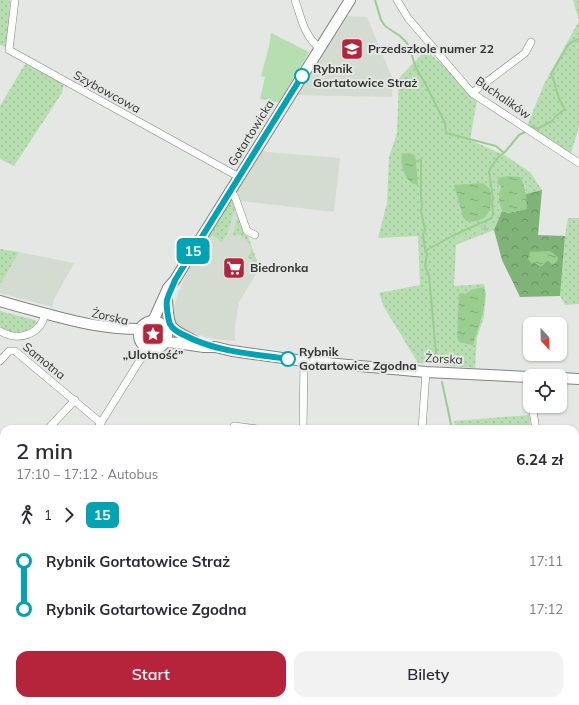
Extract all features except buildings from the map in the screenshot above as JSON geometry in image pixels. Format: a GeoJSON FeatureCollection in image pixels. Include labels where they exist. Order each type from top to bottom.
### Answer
{"type":"FeatureCollection","features":[{"type":"Feature","properties":{"kind":"main road","name":"Gotartowicka"},"geometry":{"type":"LineString","coordinates":[[157,322],[168,288],[175,280],[350,0]]}},
{"type":"Feature","properties":{"kind":"main road"},"geometry":{"type":"LineString","coordinates":[[106,327],[132,323],[142,319],[166,298]]}},
{"type":"Feature","properties":{"kind":"main road"},"geometry":{"type":"LineString","coordinates":[[166,298],[168,319],[173,328],[177,332],[195,341]]}},
{"type":"Feature","properties":{"kind":"main road","name":"Żorska"},"geometry":{"type":"LineString","coordinates":[[0,301],[74,321],[120,328],[144,340]]}},
{"type":"Feature","properties":{"kind":"main road","name":"Żorska"},"geometry":{"type":"LineString","coordinates":[[74,321],[98,330],[128,335],[144,340]]}},
{"type":"Feature","properties":{"kind":"main road"},"geometry":{"type":"LineString","coordinates":[[157,322],[165,328],[166,338],[162,346],[158,348],[144,340],[146,323],[157,322]]}},
{"type":"Feature","properties":{"kind":"main road","name":"Żorska"},"geometry":{"type":"LineString","coordinates":[[166,338],[173,336],[232,351],[304,361],[426,372],[523,377]]}},
{"type":"Feature","properties":{"kind":"main road","name":"Żorska"},"geometry":{"type":"LineString","coordinates":[[166,338],[177,343],[215,347]]}},
{"type":"Feature","properties":{"kind":"main road"},"geometry":{"type":"LineString","coordinates":[[567,378],[579,379]]}},
{"type":"Feature","properties":{"kind":"street","name":"Szybowcowa"},"geometry":{"type":"LineString","coordinates":[[15,0],[9,50],[239,177]]}},
{"type":"Feature","properties":{"kind":"street"},"geometry":{"type":"LineString","coordinates":[[295,0],[302,24],[312,41],[319,48]]}},
{"type":"Feature","properties":{"kind":"street","name":"Buchalików"},"geometry":{"type":"LineString","coordinates":[[397,0],[408,18],[472,93],[579,163]]}},
{"type":"Feature","properties":{"kind":"street"},"geometry":{"type":"LineString","coordinates":[[472,93],[525,53],[531,42]]}},
{"type":"Feature","properties":{"kind":"street"},"geometry":{"type":"LineString","coordinates":[[230,191],[235,197],[247,231],[255,235]]}},
{"type":"Feature","properties":{"kind":"street"},"geometry":{"type":"LineString","coordinates":[[0,331],[14,336],[31,333],[39,327],[45,314]]}},
{"type":"Feature","properties":{"kind":"street","name":"Samotna"},"geometry":{"type":"LineString","coordinates":[[100,425],[140,360],[144,340]]}},
{"type":"Feature","properties":{"kind":"street","name":"Samotna"},"geometry":{"type":"LineString","coordinates":[[0,361],[9,351],[15,351],[75,400],[98,425]]}},
{"type":"Feature","properties":{"kind":"street"},"geometry":{"type":"LineString","coordinates":[[303,425],[304,361]]}},
{"type":"Feature","properties":{"kind":"street"},"geometry":{"type":"LineString","coordinates":[[422,425],[426,372]]}},
{"type":"Feature","properties":{"kind":"street"},"geometry":{"type":"LineString","coordinates":[[52,425],[75,400]]}},
{"type":"Feature","properties":{"kind":"street"},"geometry":{"type":"LineString","coordinates":[[533,413],[535,425]]}},
{"type":"Feature","properties":{"kind":"shaded area","name":"Przedszkole numer 22"},"geometry":{"type":"Polygon","coordinates":[[[345,16],[367,17],[393,80],[392,97],[295,95],[345,16]]]}},
{"type":"Feature","properties":{"kind":"shaded area"},"geometry":{"type":"Polygon","coordinates":[[[261,149],[267,152],[340,158],[334,212],[241,201],[237,189],[261,149]]]}},
{"type":"Feature","properties":{"kind":"shaded area"},"geometry":{"type":"Polygon","coordinates":[[[230,197],[260,268],[239,302],[235,328],[235,341],[215,339],[187,332],[179,327],[173,320],[172,313],[178,293],[190,264],[230,197]]]}},
{"type":"Feature","properties":{"kind":"shaded area"},"geometry":{"type":"Polygon","coordinates":[[[19,252],[74,263],[53,301],[53,307],[0,293],[0,285],[19,252]]]}},
{"type":"Feature","properties":{"kind":"green space"},"geometry":{"type":"Polygon","coordinates":[[[0,0],[10,0],[7,47],[0,45],[0,0]]]}},
{"type":"Feature","properties":{"kind":"green space"},"geometry":{"type":"Polygon","coordinates":[[[573,0],[579,0],[579,21],[573,0]]]}},
{"type":"Feature","properties":{"kind":"green space"},"geometry":{"type":"Polygon","coordinates":[[[579,21],[579,127],[571,153],[527,126],[544,84],[579,21]]]}},
{"type":"Feature","properties":{"kind":"green space"},"geometry":{"type":"Polygon","coordinates":[[[271,33],[309,52],[280,102],[260,99],[265,77],[261,76],[271,33]]]}},
{"type":"Feature","properties":{"kind":"green space"},"geometry":{"type":"Polygon","coordinates":[[[426,50],[477,100],[470,140],[504,155],[530,172],[542,190],[526,194],[525,185],[501,186],[499,202],[502,211],[494,230],[456,245],[454,286],[484,284],[486,295],[484,317],[477,337],[475,368],[418,363],[384,307],[379,293],[420,285],[418,236],[378,238],[387,203],[389,157],[397,133],[399,78],[426,50]]]}},
{"type":"Feature","properties":{"kind":"green space"},"geometry":{"type":"Polygon","coordinates":[[[25,64],[64,84],[62,93],[14,166],[0,159],[0,106],[25,64]]]}},
{"type":"Feature","properties":{"kind":"green space"},"geometry":{"type":"Polygon","coordinates":[[[542,190],[538,235],[565,236],[560,296],[520,297],[502,260],[494,230],[502,211],[508,213],[526,209],[526,194],[542,190]]]}},
{"type":"Feature","properties":{"kind":"green space"},"geometry":{"type":"Polygon","coordinates":[[[233,197],[236,205],[228,232],[222,242],[212,235],[205,250],[203,243],[233,197]]]}},
{"type":"Feature","properties":{"kind":"green space"},"geometry":{"type":"Polygon","coordinates":[[[239,212],[241,224],[245,229],[257,261],[255,262],[247,257],[251,252],[251,248],[246,239],[238,234],[235,237],[233,235],[239,212]]]}},
{"type":"Feature","properties":{"kind":"green space"},"geometry":{"type":"Polygon","coordinates":[[[568,218],[579,218],[579,304],[565,305],[560,296],[568,218]]]}},
{"type":"Feature","properties":{"kind":"green space"},"geometry":{"type":"Polygon","coordinates":[[[494,221],[494,227],[480,233],[475,233],[467,239],[456,243],[456,239],[494,221]]]}},
{"type":"Feature","properties":{"kind":"green space"},"geometry":{"type":"Polygon","coordinates":[[[0,249],[19,252],[0,285],[0,249]]]}},
{"type":"Feature","properties":{"kind":"green space"},"geometry":{"type":"Polygon","coordinates":[[[0,311],[35,320],[37,324],[28,330],[19,332],[10,331],[0,326],[0,311]]]}},
{"type":"Feature","properties":{"kind":"green space"},"geometry":{"type":"Polygon","coordinates":[[[153,325],[160,328],[163,335],[160,342],[153,345],[146,342],[143,335],[146,328],[153,325]]]}},
{"type":"Feature","properties":{"kind":"green space"},"geometry":{"type":"Polygon","coordinates":[[[529,415],[530,425],[455,425],[454,421],[529,415]]]}},
{"type":"Feature","properties":{"kind":"water"},"geometry":{"type":"Polygon","coordinates":[[[407,153],[415,155],[418,185],[413,184],[404,173],[402,154],[407,153]]]}},
{"type":"Feature","properties":{"kind":"water"},"geometry":{"type":"Polygon","coordinates":[[[508,176],[520,177],[525,189],[527,209],[508,213],[502,211],[499,202],[501,186],[497,183],[499,178],[508,176]]]}},
{"type":"Feature","properties":{"kind":"water"},"geometry":{"type":"Polygon","coordinates":[[[483,183],[489,188],[491,193],[490,210],[485,217],[480,220],[466,221],[463,217],[454,185],[483,183]]]}},
{"type":"Feature","properties":{"kind":"water"},"geometry":{"type":"Polygon","coordinates":[[[550,251],[558,257],[558,260],[552,265],[549,261],[547,261],[542,266],[539,266],[533,262],[532,264],[528,259],[530,252],[550,251]]]}},
{"type":"Feature","properties":{"kind":"water"},"geometry":{"type":"Polygon","coordinates":[[[484,287],[484,308],[473,345],[459,342],[457,338],[459,293],[465,294],[471,290],[484,287]]]}},
{"type":"Feature","properties":{"kind":"waterway"},"geometry":{"type":"LineString","coordinates":[[375,0],[381,20],[385,26],[400,36],[407,43],[415,66],[445,123],[446,133],[496,146],[504,153]]}},
{"type":"Feature","properties":{"kind":"waterway"},"geometry":{"type":"LineString","coordinates":[[531,126],[539,128],[552,121],[565,109],[559,99],[551,74],[568,45],[579,39]]}},
{"type":"Feature","properties":{"kind":"waterway"},"geometry":{"type":"LineString","coordinates":[[425,251],[452,236],[492,218],[493,198],[489,171],[499,156],[505,152],[519,135],[527,131]]}},
{"type":"Feature","properties":{"kind":"waterway"},"geometry":{"type":"LineString","coordinates":[[416,161],[421,160],[421,211],[425,230],[423,234],[427,254],[425,266],[429,276],[437,363]]}},
{"type":"Feature","properties":{"kind":"waterway"},"geometry":{"type":"LineString","coordinates":[[442,382],[451,425]]}},
{"type":"Feature","properties":{"kind":"bus line","name":"15"},"geometry":{"type":"LineString","coordinates":[[288,359],[232,351],[195,341],[177,332],[170,324],[168,319],[167,301],[175,280],[302,76]]}},
{"type":"Feature","properties":{"kind":"place","name":"Przedszkole numer 22"},"geometry":{"type":"Point","coordinates":[352,49]}},
{"type":"Feature","properties":{"kind":"place","name":"Rybnik Gortatowice Straż"},"geometry":{"type":"Point","coordinates":[302,76]}},
{"type":"Feature","properties":{"kind":"place","name":"Biedronka"},"geometry":{"type":"Point","coordinates":[234,268]}},
{"type":"Feature","properties":{"kind":"place","name":"„Ulotność”"},"geometry":{"type":"Point","coordinates":[153,334]}},
{"type":"Feature","properties":{"kind":"place","name":"Rybnik Gotartowice Zgodna"},"geometry":{"type":"Point","coordinates":[288,359]}}]}
